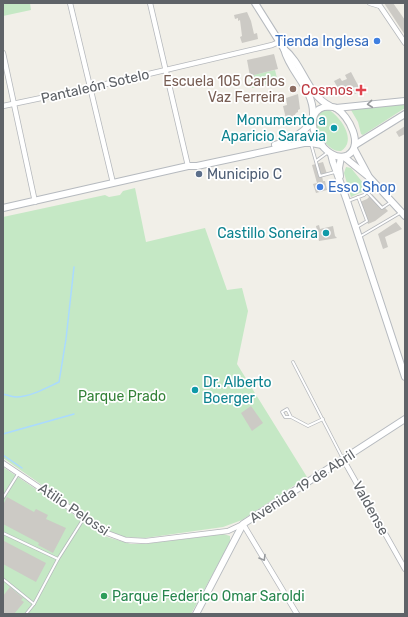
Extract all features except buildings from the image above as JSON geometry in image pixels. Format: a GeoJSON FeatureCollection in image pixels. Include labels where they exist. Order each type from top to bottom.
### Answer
{"type":"FeatureCollection","features":[{"type":"Feature","properties":{"kind":"street"},"geometry":{"type":"LineString","coordinates":[[70,3],[89,88],[113,183]]}},
{"type":"Feature","properties":{"kind":"street"},"geometry":{"type":"LineString","coordinates":[[150,3],[188,166]]}},
{"type":"Feature","properties":{"kind":"street"},"geometry":{"type":"LineString","coordinates":[[255,3],[279,42],[290,54],[310,87],[324,102],[344,115],[354,135],[355,147],[370,178]]}},
{"type":"Feature","properties":{"kind":"street"},"geometry":{"type":"LineString","coordinates":[[370,3],[380,6],[405,43]]}},
{"type":"Feature","properties":{"kind":"street","name":"Pantaleón Sotelo"},"geometry":{"type":"LineString","coordinates":[[3,106],[89,88],[279,42]]}},
{"type":"Feature","properties":{"kind":"street"},"geometry":{"type":"LineString","coordinates":[[284,49],[286,56],[311,99],[313,105],[314,131],[322,145],[330,153],[342,157],[370,178],[403,214]]}},
{"type":"Feature","properties":{"kind":"street"},"geometry":{"type":"LineString","coordinates":[[3,53],[35,202]]}},
{"type":"Feature","properties":{"kind":"street"},"geometry":{"type":"LineString","coordinates":[[188,166],[196,162],[282,143],[295,138],[303,132],[313,119],[316,111],[320,108],[405,101]]}},
{"type":"Feature","properties":{"kind":"street"},"geometry":{"type":"LineString","coordinates":[[389,124],[405,110]]}},
{"type":"Feature","properties":{"kind":"street"},"geometry":{"type":"LineString","coordinates":[[342,157],[349,154],[355,147],[405,114]]}},
{"type":"Feature","properties":{"kind":"street"},"geometry":{"type":"LineString","coordinates":[[3,208],[35,202],[188,166],[197,166],[293,145],[311,142],[322,145]]}},
{"type":"Feature","properties":{"kind":"street"},"geometry":{"type":"LineString","coordinates":[[330,153],[403,365],[405,377]]}},
{"type":"Feature","properties":{"kind":"street"},"geometry":{"type":"LineString","coordinates":[[341,185],[339,168],[342,157]]}},
{"type":"Feature","properties":{"kind":"street","name":"Avenida 19 de Abril"},"geometry":{"type":"LineString","coordinates":[[196,614],[243,524],[405,418]]}},
{"type":"Feature","properties":{"kind":"street","name":"Valdense"},"geometry":{"type":"LineString","coordinates":[[343,458],[405,569]]}},
{"type":"Feature","properties":{"kind":"street","name":"Atilio Pelossi"},"geometry":{"type":"LineString","coordinates":[[3,463],[112,536],[126,540],[136,542],[228,531],[243,524]]}},
{"type":"Feature","properties":{"kind":"street"},"geometry":{"type":"LineString","coordinates":[[243,524],[297,614]]}},
{"type":"Feature","properties":{"kind":"lane"},"geometry":{"type":"LineString","coordinates":[[311,142],[320,176],[336,172]]}},
{"type":"Feature","properties":{"kind":"lane"},"geometry":{"type":"LineString","coordinates":[[316,161],[330,153]]}},
{"type":"Feature","properties":{"kind":"lane"},"geometry":{"type":"LineString","coordinates":[[347,201],[364,195],[375,184]]}},
{"type":"Feature","properties":{"kind":"lane"},"geometry":{"type":"LineString","coordinates":[[367,192],[382,208],[391,201]]}},
{"type":"Feature","properties":{"kind":"lane"},"geometry":{"type":"LineString","coordinates":[[356,228],[367,220],[358,197]]}},
{"type":"Feature","properties":{"kind":"lane"},"geometry":{"type":"LineString","coordinates":[[359,237],[403,214]]}},
{"type":"Feature","properties":{"kind":"lane","name":"Valdense"},"geometry":{"type":"LineString","coordinates":[[293,362],[343,458]]}},
{"type":"Feature","properties":{"kind":"lane"},"geometry":{"type":"LineString","coordinates":[[291,417],[287,409],[282,412],[285,417],[291,417],[308,426],[323,419]]}},
{"type":"Feature","properties":{"kind":"lane"},"geometry":{"type":"LineString","coordinates":[[3,498],[19,473]]}},
{"type":"Feature","properties":{"kind":"lane"},"geometry":{"type":"LineString","coordinates":[[26,614],[34,604],[58,559],[84,517]]}},
{"type":"Feature","properties":{"kind":"lane"},"geometry":{"type":"LineString","coordinates":[[3,532],[58,559]]}},
{"type":"Feature","properties":{"kind":"lane"},"geometry":{"type":"LineString","coordinates":[[3,579],[34,604]]}},
{"type":"Feature","properties":{"kind":"green space"},"geometry":{"type":"Polygon","coordinates":[[[3,3],[30,3],[31,10],[3,16],[3,3]]]}},
{"type":"Feature","properties":{"kind":"green space"},"geometry":{"type":"Polygon","coordinates":[[[275,70],[278,82],[252,88],[249,76],[275,70]]]}},
{"type":"Feature","properties":{"kind":"green space"},"geometry":{"type":"Polygon","coordinates":[[[405,103],[405,108],[363,135],[361,134],[358,122],[351,110],[355,108],[389,106],[405,103]]]}},
{"type":"Feature","properties":{"kind":"green space"},"geometry":{"type":"Polygon","coordinates":[[[327,109],[342,122],[345,128],[348,141],[346,147],[341,151],[330,147],[325,143],[318,130],[316,117],[318,112],[327,109]]]}},
{"type":"Feature","properties":{"kind":"green space"},"geometry":{"type":"Polygon","coordinates":[[[346,167],[351,168],[368,189],[351,197],[344,173],[346,167]]]}},
{"type":"Feature","properties":{"kind":"green space","name":"Parque Prado"},"geometry":{"type":"Polygon","coordinates":[[[135,188],[146,242],[205,228],[227,290],[242,288],[248,311],[237,364],[307,477],[242,520],[223,527],[145,538],[122,537],[107,530],[3,458],[3,217],[105,195],[109,197],[120,195],[123,191],[135,188]]]}},
{"type":"Feature","properties":{"kind":"green space"},"geometry":{"type":"Polygon","coordinates":[[[3,467],[107,537],[131,544],[144,544],[223,534],[230,536],[230,542],[191,614],[3,614],[3,467]]]}},
{"type":"Feature","properties":{"kind":"waterway"},"geometry":{"type":"LineString","coordinates":[[3,394],[14,397],[27,396],[59,382],[66,339],[74,267]]}},
{"type":"Feature","properties":{"kind":"waterway"},"geometry":{"type":"LineString","coordinates":[[3,434],[74,414]]}},
{"type":"Feature","properties":{"kind":"waterway"},"geometry":{"type":"LineString","coordinates":[[3,455],[22,468]]}},
{"type":"Feature","properties":{"kind":"place","name":"Tienda Inglesa"},"geometry":{"type":"Point","coordinates":[377,41]}},
{"type":"Feature","properties":{"kind":"place","name":"Escuela 105 Carlos Vaz Ferreira"},"geometry":{"type":"Point","coordinates":[293,89]}},
{"type":"Feature","properties":{"kind":"place","name":"Cosmos"},"geometry":{"type":"Point","coordinates":[361,90]}},
{"type":"Feature","properties":{"kind":"place","name":"Monumento a Aparicio Saravia"},"geometry":{"type":"Point","coordinates":[334,128]}},
{"type":"Feature","properties":{"kind":"place","name":"Municipio C"},"geometry":{"type":"Point","coordinates":[199,174]}},
{"type":"Feature","properties":{"kind":"place","name":"Esso Shop"},"geometry":{"type":"Point","coordinates":[320,187]}},
{"type":"Feature","properties":{"kind":"place","name":"Castillo Soneira"},"geometry":{"type":"Point","coordinates":[326,233]}},
{"type":"Feature","properties":{"kind":"place","name":"Dr. Alberto Boerger"},"geometry":{"type":"Point","coordinates":[195,390]}},
{"type":"Feature","properties":{"kind":"place","name":"Parque Federico Omar Saroldi"},"geometry":{"type":"Point","coordinates":[104,596]}}]}
